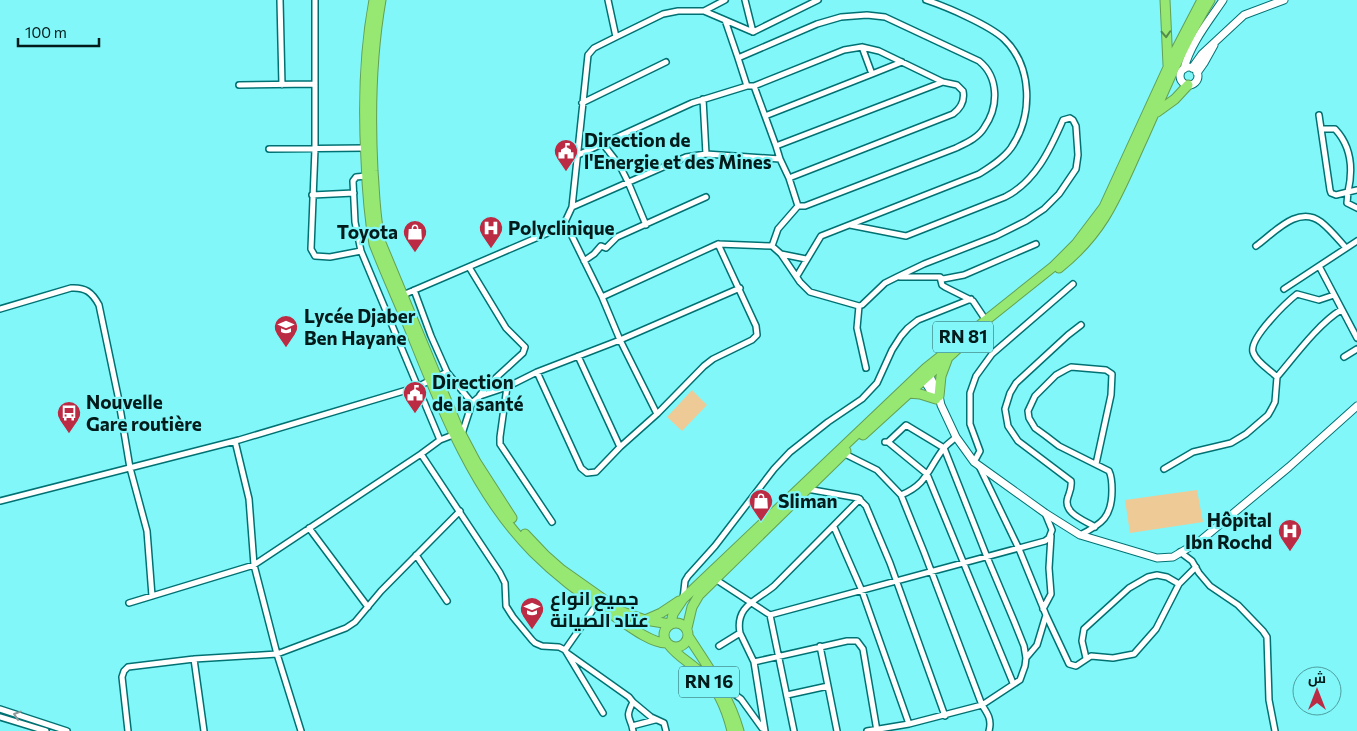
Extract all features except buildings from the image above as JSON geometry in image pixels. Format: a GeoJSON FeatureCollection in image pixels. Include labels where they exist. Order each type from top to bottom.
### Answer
{"type":"FeatureCollection","features":[{"type":"Feature","properties":{"kind":"highway","name":"RN 16"},"geometry":{"type":"LineString","coordinates":[[374,0],[365,72],[365,148],[370,225],[374,244],[458,435],[490,498],[531,551],[552,571],[596,604],[638,631],[659,642],[668,644],[676,654],[700,672],[710,683],[724,707],[732,731]]}},
{"type":"Feature","properties":{"kind":"highway","name":"RN 16"},"geometry":{"type":"LineString","coordinates":[[381,0],[373,56],[371,87],[375,207],[378,229],[381,243],[403,295],[434,379]]}},
{"type":"Feature","properties":{"kind":"highway"},"geometry":{"type":"LineString","coordinates":[[1165,0],[1168,67]]}},
{"type":"Feature","properties":{"kind":"highway","name":"RN 81"},"geometry":{"type":"LineString","coordinates":[[688,632],[695,601],[843,453],[908,393],[925,374],[1073,257],[1094,236],[1117,197],[1155,114],[1200,10],[1202,0]]}},
{"type":"Feature","properties":{"kind":"highway","name":"RN 81"},"geometry":{"type":"LineString","coordinates":[[670,624],[673,614],[684,598],[985,319],[1054,266],[1076,244],[1095,221],[1112,190],[1168,67],[1200,10],[1210,0]]}},
{"type":"Feature","properties":{"kind":"highway"},"geometry":{"type":"LineString","coordinates":[[1180,58],[1189,69]]}},
{"type":"Feature","properties":{"kind":"highway"},"geometry":{"type":"LineString","coordinates":[[1155,114],[1175,99],[1188,85]]}},
{"type":"Feature","properties":{"kind":"highway"},"geometry":{"type":"LineString","coordinates":[[908,393],[920,394],[939,400],[941,376],[949,356]]}},
{"type":"Feature","properties":{"kind":"highway","name":"RN 16"},"geometry":{"type":"LineString","coordinates":[[458,435],[505,508],[545,555],[562,570],[620,611],[645,620],[670,624]]}},
{"type":"Feature","properties":{"kind":"highway"},"geometry":{"type":"LineString","coordinates":[[645,620],[661,613],[684,598]]}},
{"type":"Feature","properties":{"kind":"highway"},"geometry":{"type":"LineString","coordinates":[[680,623],[688,632],[683,645],[675,647],[668,644],[664,632],[670,624],[680,623]]}},
{"type":"Feature","properties":{"kind":"highway","name":"RN 16"},"geometry":{"type":"LineString","coordinates":[[688,632],[711,672],[720,683],[734,712],[739,731]]}},
{"type":"Feature","properties":{"kind":"street"},"geometry":{"type":"LineString","coordinates":[[280,0],[282,85]]}},
{"type":"Feature","properties":{"kind":"street"},"geometry":{"type":"LineString","coordinates":[[315,0],[315,149],[312,195],[312,249],[315,256],[330,256],[361,250]]}},
{"type":"Feature","properties":{"kind":"street"},"geometry":{"type":"LineString","coordinates":[[608,0],[616,38]]}},
{"type":"Feature","properties":{"kind":"street"},"geometry":{"type":"LineString","coordinates":[[704,11],[725,0]]}},
{"type":"Feature","properties":{"kind":"street"},"geometry":{"type":"LineString","coordinates":[[745,0],[753,32]]}},
{"type":"Feature","properties":{"kind":"street"},"geometry":{"type":"LineString","coordinates":[[403,295],[557,228],[564,222],[572,207],[588,55],[594,48],[670,12],[704,11],[753,32],[818,0]]}},
{"type":"Feature","properties":{"kind":"street"},"geometry":{"type":"LineString","coordinates":[[796,276],[821,236],[979,174],[993,166],[1011,148],[1020,130],[1026,109],[1026,77],[1021,62],[1011,46],[997,32],[926,0]]}},
{"type":"Feature","properties":{"kind":"street"},"geometry":{"type":"LineString","coordinates":[[1223,0],[1193,47],[1189,69],[1196,81],[1188,85],[1183,83],[1180,78],[1189,69],[1216,40],[1244,15],[1284,0]]}},
{"type":"Feature","properties":{"kind":"street"},"geometry":{"type":"LineString","coordinates":[[738,58],[818,24],[841,17],[855,15],[877,16],[893,20],[979,61],[987,67],[992,77],[995,102],[991,116],[984,129],[970,141],[805,206],[798,206],[778,229],[772,246]]}},
{"type":"Feature","properties":{"kind":"street"},"geometry":{"type":"LineString","coordinates":[[725,20],[738,58],[765,116],[798,206]]}},
{"type":"Feature","properties":{"kind":"street"},"geometry":{"type":"LineString","coordinates":[[1198,40],[1201,45],[1210,46]]}},
{"type":"Feature","properties":{"kind":"street"},"geometry":{"type":"LineString","coordinates":[[1189,69],[1204,63],[1216,40]]}},
{"type":"Feature","properties":{"kind":"street"},"geometry":{"type":"LineString","coordinates":[[578,155],[692,102],[751,86],[844,50],[862,47],[879,51],[943,82],[957,85],[963,91],[963,101],[959,110],[789,178]]}},
{"type":"Feature","properties":{"kind":"street"},"geometry":{"type":"LineString","coordinates":[[862,47],[872,74]]}},
{"type":"Feature","properties":{"kind":"street"},"geometry":{"type":"LineString","coordinates":[[582,103],[666,62]]}},
{"type":"Feature","properties":{"kind":"street"},"geometry":{"type":"LineString","coordinates":[[765,116],[902,62]]}},
{"type":"Feature","properties":{"kind":"street"},"geometry":{"type":"LineString","coordinates":[[776,146],[943,82]]}},
{"type":"Feature","properties":{"kind":"street"},"geometry":{"type":"LineString","coordinates":[[239,85],[315,84]]}},
{"type":"Feature","properties":{"kind":"street"},"geometry":{"type":"LineString","coordinates":[[703,99],[706,154]]}},
{"type":"Feature","properties":{"kind":"street"},"geometry":{"type":"LineString","coordinates":[[1319,115],[1330,192],[1336,195],[1357,190]]}},
{"type":"Feature","properties":{"kind":"street"},"geometry":{"type":"LineString","coordinates":[[602,297],[718,244],[750,247],[772,246],[781,254],[804,287],[810,292],[859,306],[866,303],[885,283],[896,277],[996,236],[1026,221],[1044,209],[1059,194],[1076,169],[1078,155],[1076,126],[1073,120],[1068,118],[1063,120],[1048,154],[1028,181],[1005,197],[906,236],[850,225]]}},
{"type":"Feature","properties":{"kind":"street"},"geometry":{"type":"LineString","coordinates":[[1321,129],[1335,129],[1346,144],[1351,171],[1347,203],[1357,208]]}},
{"type":"Feature","properties":{"kind":"street"},"geometry":{"type":"LineString","coordinates":[[603,144],[620,166],[646,225]]}},
{"type":"Feature","properties":{"kind":"street"},"geometry":{"type":"LineString","coordinates":[[269,149],[365,148]]}},
{"type":"Feature","properties":{"kind":"street"},"geometry":{"type":"LineString","coordinates":[[572,207],[686,157],[706,154],[780,158]]}},
{"type":"Feature","properties":{"kind":"street"},"geometry":{"type":"LineString","coordinates":[[366,176],[359,176],[354,179],[355,222],[361,250],[440,440]]}},
{"type":"Feature","properties":{"kind":"street"},"geometry":{"type":"LineString","coordinates":[[312,195],[354,193]]}},
{"type":"Feature","properties":{"kind":"street"},"geometry":{"type":"LineString","coordinates":[[584,261],[601,246],[606,248],[617,237],[706,197]]}},
{"type":"Feature","properties":{"kind":"street"},"geometry":{"type":"LineString","coordinates":[[1256,246],[1292,219],[1305,216],[1321,222],[1346,248]]}},
{"type":"Feature","properties":{"kind":"street"},"geometry":{"type":"LineString","coordinates":[[564,222],[602,297],[620,340],[657,414]]}},
{"type":"Feature","properties":{"kind":"street"},"geometry":{"type":"LineString","coordinates":[[1284,289],[1357,241]]}},
{"type":"Feature","properties":{"kind":"street"},"geometry":{"type":"LineString","coordinates":[[536,372],[584,471],[596,472],[704,366],[713,359],[752,340],[757,335],[756,326],[740,288],[718,244]]}},
{"type":"Feature","properties":{"kind":"street"},"geometry":{"type":"LineString","coordinates":[[896,277],[940,276],[943,280],[964,274],[1036,244]]}},
{"type":"Feature","properties":{"kind":"street"},"geometry":{"type":"LineString","coordinates":[[781,254],[806,259]]}},
{"type":"Feature","properties":{"kind":"street"},"geometry":{"type":"LineString","coordinates":[[1319,266],[1357,338]]}},
{"type":"Feature","properties":{"kind":"street"},"geometry":{"type":"LineString","coordinates":[[129,604],[254,565],[440,440],[458,435],[472,403],[487,386],[523,353],[525,347],[506,328],[469,267]]}},
{"type":"Feature","properties":{"kind":"street"},"geometry":{"type":"LineString","coordinates":[[940,276],[942,285],[971,299],[985,319]]}},
{"type":"Feature","properties":{"kind":"street"},"geometry":{"type":"LineString","coordinates":[[974,462],[980,451],[970,424],[970,393],[976,376],[992,354],[1073,284]]}},
{"type":"Feature","properties":{"kind":"street"},"geometry":{"type":"LineString","coordinates":[[0,309],[71,288],[81,288],[93,294],[100,305],[130,468],[147,531],[152,596]]}},
{"type":"Feature","properties":{"kind":"street"},"geometry":{"type":"LineString","coordinates":[[480,396],[507,387],[536,372],[620,340],[740,288]]}},
{"type":"Feature","properties":{"kind":"street"},"geometry":{"type":"LineString","coordinates":[[414,290],[447,372],[472,403]]}},
{"type":"Feature","properties":{"kind":"street"},"geometry":{"type":"LineString","coordinates":[[1277,377],[1258,359],[1254,352],[1253,344],[1277,312],[1297,294],[1319,300],[1334,295]]}},
{"type":"Feature","properties":{"kind":"street"},"geometry":{"type":"LineString","coordinates":[[684,598],[684,581],[747,506],[774,469],[804,440],[862,399],[872,389],[880,378],[900,336],[918,320],[971,299]]}},
{"type":"Feature","properties":{"kind":"street"},"geometry":{"type":"LineString","coordinates":[[859,306],[857,328],[866,368]]}},
{"type":"Feature","properties":{"kind":"street"},"geometry":{"type":"LineString","coordinates":[[1164,469],[1192,452],[1232,442],[1246,434],[1268,415],[1275,402],[1277,377],[1326,322],[1341,310]]}},
{"type":"Feature","properties":{"kind":"street"},"geometry":{"type":"LineString","coordinates":[[1081,326],[1068,335],[1016,383],[1007,404],[1006,416],[1009,431],[1018,441],[1071,481],[1072,487],[1066,503],[1066,507],[1070,512],[1095,527]]}},
{"type":"Feature","properties":{"kind":"street"},"geometry":{"type":"LineString","coordinates":[[1344,357],[1357,350]]}},
{"type":"Feature","properties":{"kind":"street"},"geometry":{"type":"LineString","coordinates":[[578,356],[620,447]]}},
{"type":"Feature","properties":{"kind":"street"},"geometry":{"type":"LineString","coordinates":[[1080,534],[1100,524],[1108,513],[1112,503],[1112,480],[1109,471],[1060,446],[1035,428],[1029,418],[1028,411],[1035,396],[1056,376],[1071,367],[1106,370],[1112,374],[1111,395],[1096,464]]}},
{"type":"Feature","properties":{"kind":"street"},"geometry":{"type":"LineString","coordinates":[[0,501],[235,441],[417,387],[447,372]]}},
{"type":"Feature","properties":{"kind":"street"},"geometry":{"type":"LineString","coordinates":[[925,374],[956,437],[980,468],[1045,513],[1080,534],[1157,558],[1173,557],[1200,541],[1289,467],[1357,406]]}},
{"type":"Feature","properties":{"kind":"street"},"geometry":{"type":"LineString","coordinates":[[507,387],[500,444],[552,522]]}},
{"type":"Feature","properties":{"kind":"street"},"geometry":{"type":"LineString","coordinates":[[867,731],[945,716],[982,705],[1020,680],[1023,676],[1026,658],[1014,621],[944,448],[906,425],[887,442],[927,474],[1013,684]]}},
{"type":"Feature","properties":{"kind":"street"},"geometry":{"type":"LineString","coordinates":[[901,495],[924,481],[944,448],[956,437]]}},
{"type":"Feature","properties":{"kind":"street"},"geometry":{"type":"LineString","coordinates":[[235,441],[249,499],[254,565],[277,654],[301,731]]}},
{"type":"Feature","properties":{"kind":"street"},"geometry":{"type":"LineString","coordinates":[[843,453],[877,470],[901,495],[982,705],[989,716],[989,731]]}},
{"type":"Feature","properties":{"kind":"street"},"geometry":{"type":"LineString","coordinates":[[421,454],[500,573],[505,584],[506,606],[535,643],[542,646],[558,647],[565,651],[623,692],[655,720],[664,723],[666,731]]}},
{"type":"Feature","properties":{"kind":"street"},"geometry":{"type":"LineString","coordinates":[[980,468],[1019,549],[1043,609],[1069,664],[1076,666],[1086,658],[1094,656],[1113,658],[1134,654],[1156,629],[1179,584],[1196,567]]}},
{"type":"Feature","properties":{"kind":"street"},"geometry":{"type":"LineString","coordinates":[[807,489],[860,499],[866,506],[897,582],[945,716]]}},
{"type":"Feature","properties":{"kind":"street"},"geometry":{"type":"LineString","coordinates":[[764,731],[754,662],[740,634],[739,618],[741,613],[750,602],[760,598],[774,586],[860,499]]}},
{"type":"Feature","properties":{"kind":"street"},"geometry":{"type":"LineString","coordinates":[[128,731],[122,682],[124,671],[128,668],[194,658],[277,654],[346,628],[355,622],[381,590],[460,511]]}},
{"type":"Feature","properties":{"kind":"street"},"geometry":{"type":"LineString","coordinates":[[1043,609],[1051,594],[1052,530],[1045,513]]}},
{"type":"Feature","properties":{"kind":"street"},"geometry":{"type":"LineString","coordinates":[[834,527],[862,591],[909,724]]}},
{"type":"Feature","properties":{"kind":"street"},"geometry":{"type":"LineString","coordinates":[[309,528],[368,607]]}},
{"type":"Feature","properties":{"kind":"street"},"geometry":{"type":"LineString","coordinates":[[770,615],[1019,549],[1045,541],[1049,538],[1052,530]]}},
{"type":"Feature","properties":{"kind":"street"},"geometry":{"type":"LineString","coordinates":[[1180,552],[1192,561],[1210,586],[1238,605],[1267,638],[1269,700],[1275,731]]}},
{"type":"Feature","properties":{"kind":"street"},"geometry":{"type":"LineString","coordinates":[[416,555],[447,601]]}},
{"type":"Feature","properties":{"kind":"street"},"geometry":{"type":"LineString","coordinates":[[1086,658],[1082,641],[1084,629],[1129,588],[1148,577],[1157,575],[1167,577],[1179,584]]}},
{"type":"Feature","properties":{"kind":"street"},"geometry":{"type":"LineString","coordinates":[[715,579],[770,615],[794,731]]}},
{"type":"Feature","properties":{"kind":"street"},"geometry":{"type":"LineString","coordinates":[[565,651],[596,604]]}},
{"type":"Feature","properties":{"kind":"street"},"geometry":{"type":"LineString","coordinates":[[1026,658],[1037,645],[1046,615]]}},
{"type":"Feature","properties":{"kind":"street"},"geometry":{"type":"LineString","coordinates":[[719,646],[740,634]]}},
{"type":"Feature","properties":{"kind":"street"},"geometry":{"type":"LineString","coordinates":[[754,662],[852,640],[859,643],[863,649],[877,730]]}},
{"type":"Feature","properties":{"kind":"street"},"geometry":{"type":"LineString","coordinates":[[820,646],[837,731]]}},
{"type":"Feature","properties":{"kind":"street"},"geometry":{"type":"LineString","coordinates":[[565,651],[603,713]]}},
{"type":"Feature","properties":{"kind":"street"},"geometry":{"type":"LineString","coordinates":[[194,658],[204,731]]}},
{"type":"Feature","properties":{"kind":"street"},"geometry":{"type":"LineString","coordinates":[[710,683],[720,683],[741,699],[764,731]]}},
{"type":"Feature","properties":{"kind":"street"},"geometry":{"type":"LineString","coordinates":[[787,695],[828,686]]}},
{"type":"Feature","properties":{"kind":"street"},"geometry":{"type":"LineString","coordinates":[[633,702],[628,718],[633,729],[655,720]]}},
{"type":"Feature","properties":{"kind":"street"},"geometry":{"type":"LineString","coordinates":[[0,709],[67,731]]}},
{"type":"Feature","properties":{"kind":"street"},"geometry":{"type":"LineString","coordinates":[[0,717],[46,731]]}},
{"type":"Feature","properties":{"kind":"shaded area"},"geometry":{"type":"Polygon","coordinates":[[[692,390],[707,405],[682,431],[667,417],[692,390]]]}},
{"type":"Feature","properties":{"kind":"shaded area"},"geometry":{"type":"Polygon","coordinates":[[[1197,490],[1203,522],[1130,533],[1125,500],[1197,490]]]}},
{"type":"Feature","properties":{"kind":"place","name":"Direction de l'Energie et des Mines"},"geometry":{"type":"Point","coordinates":[566,172]}},
{"type":"Feature","properties":{"kind":"place","name":"Polyclinique"},"geometry":{"type":"Point","coordinates":[491,249]}},
{"type":"Feature","properties":{"kind":"place","name":"Toyota"},"geometry":{"type":"Point","coordinates":[415,253]}},
{"type":"Feature","properties":{"kind":"place","name":"Lycée Djaber Ben Hayane"},"geometry":{"type":"Point","coordinates":[286,348]}},
{"type":"Feature","properties":{"kind":"place","name":"Direction de la santé"},"geometry":{"type":"Point","coordinates":[415,414]}},
{"type":"Feature","properties":{"kind":"place","name":"Nouvelle Gare routière"},"geometry":{"type":"Point","coordinates":[69,434]}},
{"type":"Feature","properties":{"kind":"place","name":"Sliman"},"geometry":{"type":"Point","coordinates":[761,522]}},
{"type":"Feature","properties":{"kind":"place","name":"Hôpital Ibn Rochd"},"geometry":{"type":"Point","coordinates":[1290,552]}},
{"type":"Feature","properties":{"kind":"place","name":"جميع انواع عتاد الصيانة"},"geometry":{"type":"Point","coordinates":[532,630]}}]}
